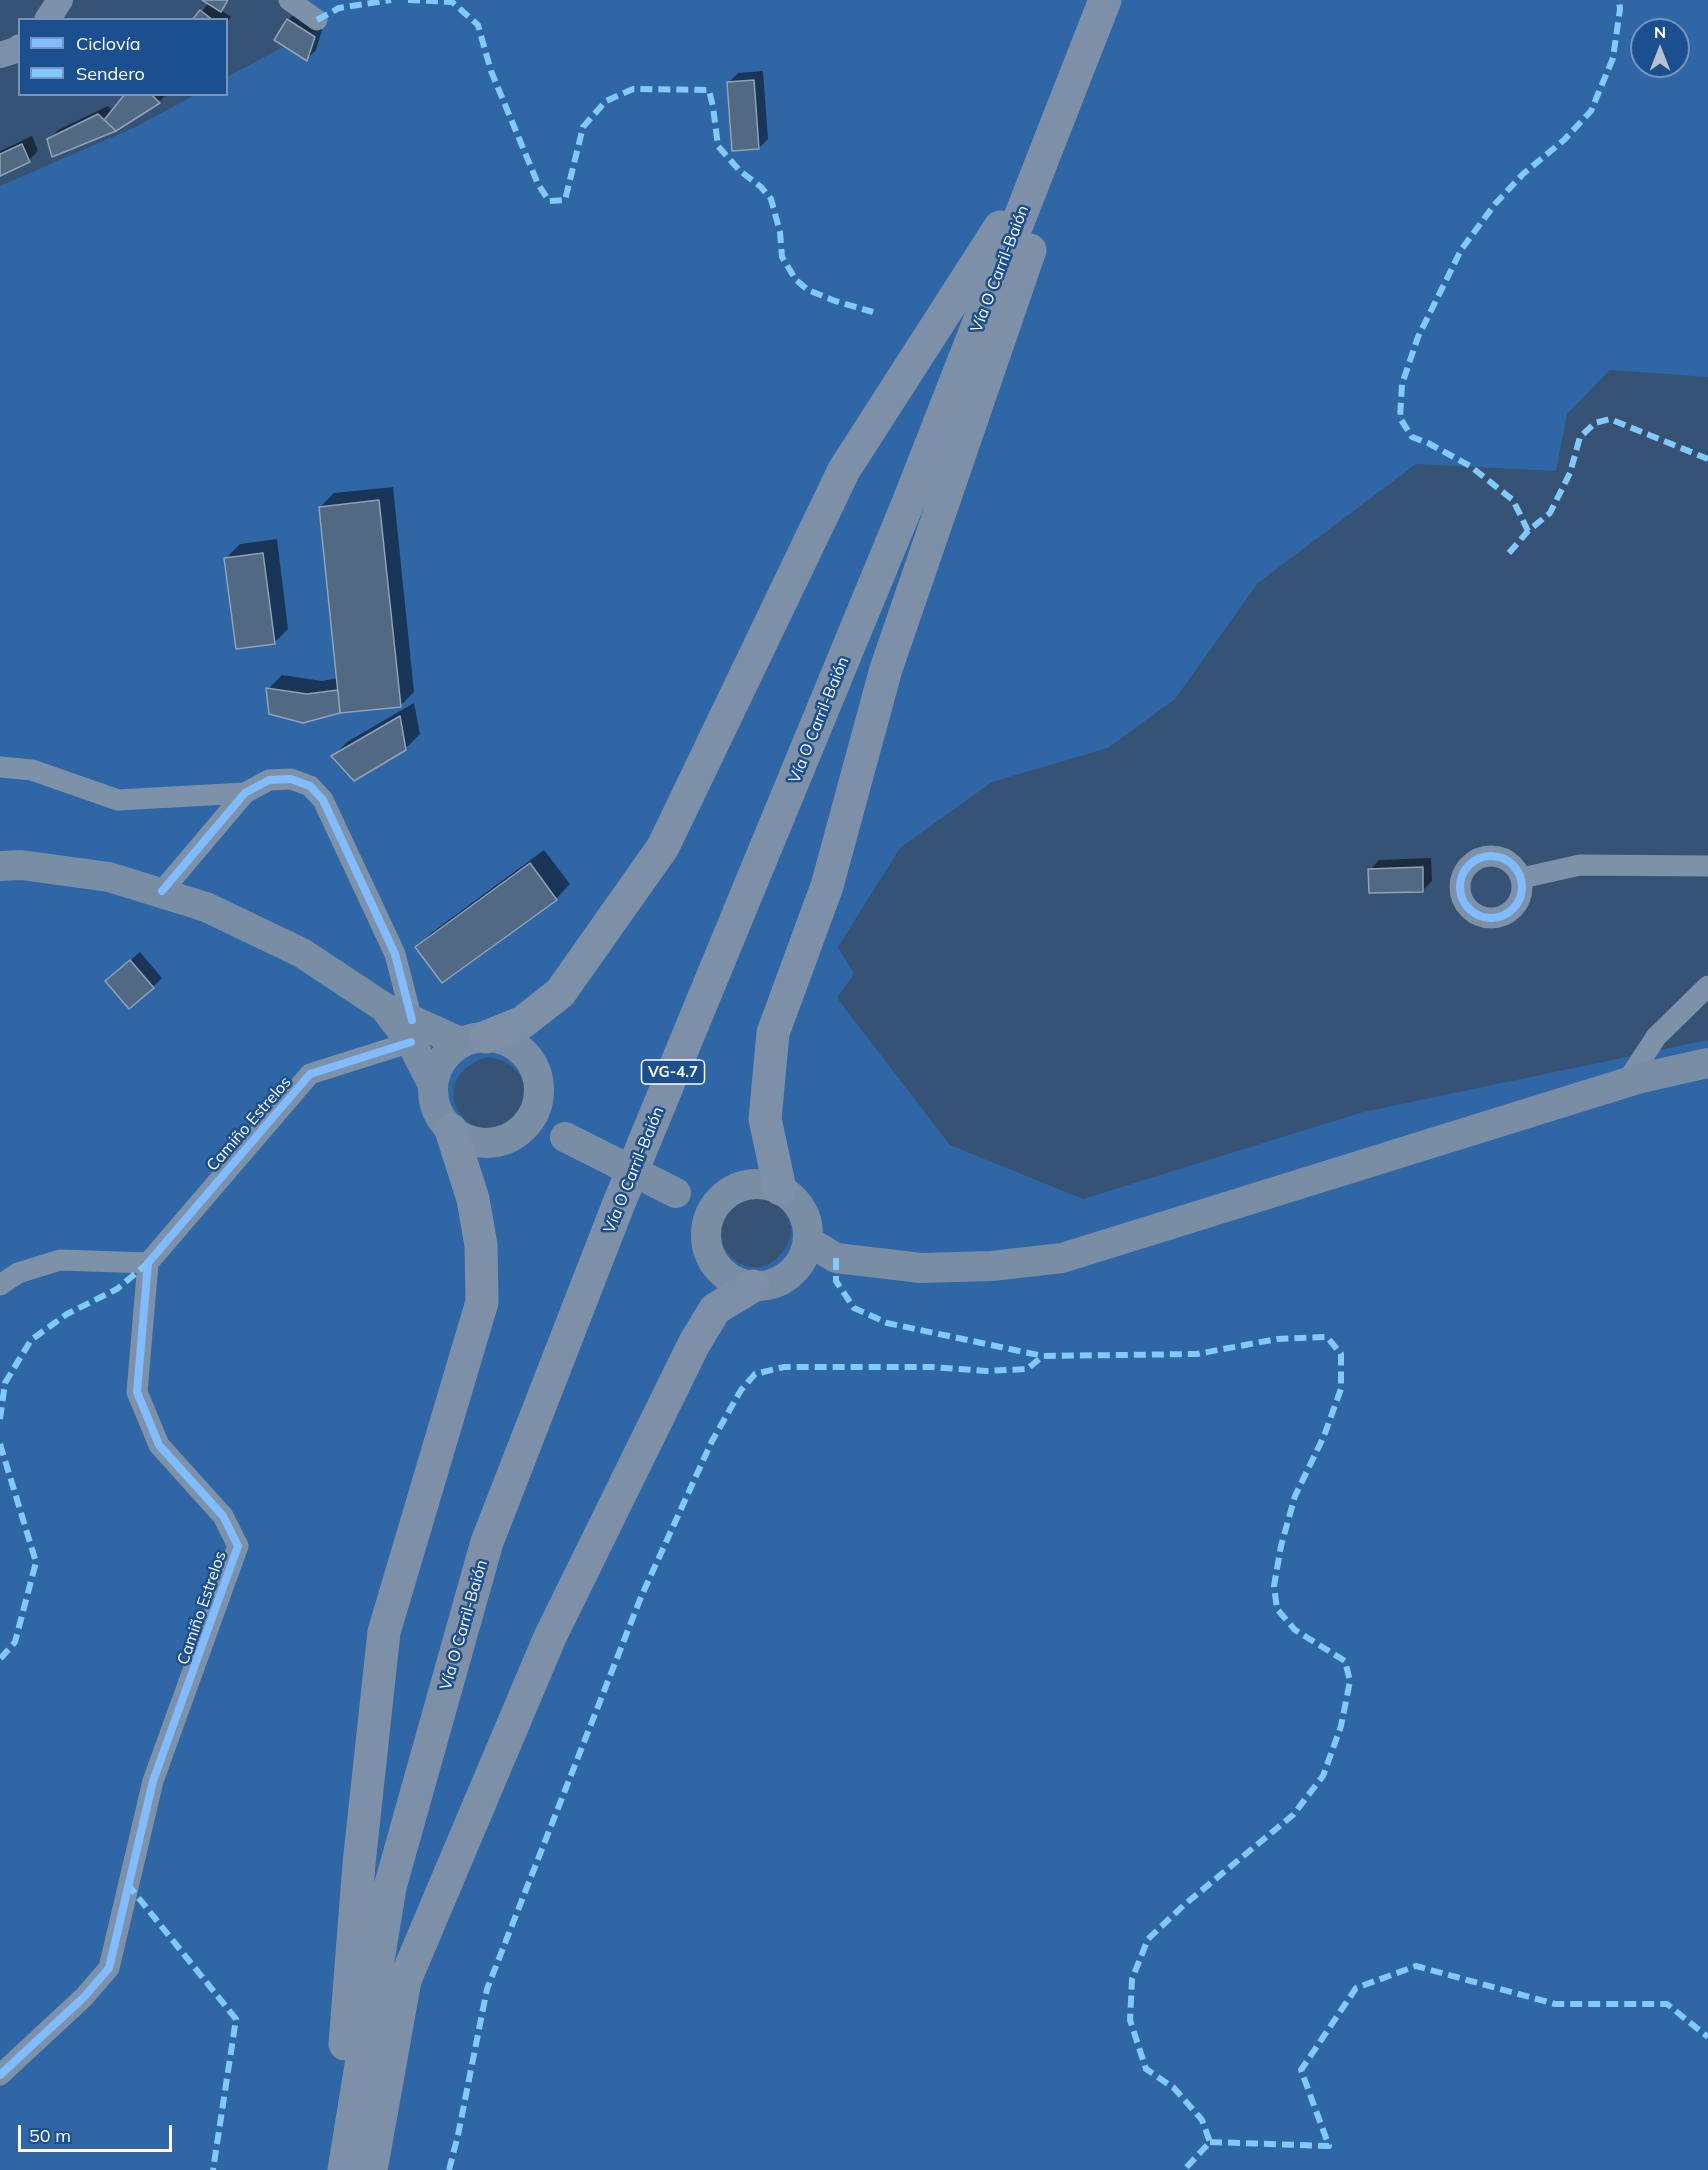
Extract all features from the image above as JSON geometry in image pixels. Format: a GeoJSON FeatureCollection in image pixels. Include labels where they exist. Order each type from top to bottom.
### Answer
{"type":"FeatureCollection","features":[{"type":"Feature","properties":{"kind":"highway"},"geometry":{"type":"LineString","coordinates":[[474,1040],[523,1022],[560,993],[663,847],[844,470],[999,230],[1104,2]]}},
{"type":"Feature","properties":{"kind":"highway"},"geometry":{"type":"LineString","coordinates":[[780,1189],[765,1119],[773,1033],[827,886],[886,669],[1050,193],[1104,2]]}},
{"type":"Feature","properties":{"kind":"highway","name":"Vía O Carril-Baión"},"geometry":{"type":"LineString","coordinates":[[344,2170],[390,1887],[487,1542],[620,1203],[908,503],[1104,2]]}},
{"type":"Feature","properties":{"kind":"highway"},"geometry":{"type":"LineString","coordinates":[[338,2170],[345,2029],[359,1864],[384,1632],[482,1302],[481,1245],[473,1199],[451,1130]]}},
{"type":"Feature","properties":{"kind":"highway"},"geometry":{"type":"LineString","coordinates":[[372,2170],[405,1980],[545,1648],[694,1344],[715,1309],[753,1286]]}},
{"type":"Feature","properties":{"kind":"main road"},"geometry":{"type":"LineString","coordinates":[[0,866],[21,865],[110,877],[162,891],[215,910],[291,948],[403,1023],[474,1040],[502,1040],[517,1047],[528,1059],[536,1073],[539,1089],[537,1105],[530,1120],[517,1132],[501,1140],[484,1143],[466,1139],[451,1130],[440,1117],[434,1102],[433,1085],[437,1068],[447,1053],[474,1040]]}},
{"type":"Feature","properties":{"kind":"main road"},"geometry":{"type":"LineString","coordinates":[[403,1023],[433,1085]]}},
{"type":"Feature","properties":{"kind":"main road"},"geometry":{"type":"LineString","coordinates":[[808,1240],[836,1258],[921,1268],[992,1266],[1062,1258],[1626,1083],[1708,1063]]}},
{"type":"Feature","properties":{"kind":"main road"},"geometry":{"type":"LineString","coordinates":[[530,1120],[676,1193],[712,1208]]}},
{"type":"Feature","properties":{"kind":"main road"},"geometry":{"type":"LineString","coordinates":[[750,1183],[765,1184],[780,1189],[792,1197],[802,1210],[807,1225],[808,1240],[804,1256],[783,1279],[769,1285],[753,1286],[725,1275],[715,1265],[708,1252],[705,1237],[706,1222],[712,1208],[722,1196],[750,1183]]}},
{"type":"Feature","properties":{"kind":"street"},"geometry":{"type":"LineString","coordinates":[[48,18],[60,0]]}},
{"type":"Feature","properties":{"kind":"street"},"geometry":{"type":"LineString","coordinates":[[289,0],[317,20]]}},
{"type":"Feature","properties":{"kind":"street"},"geometry":{"type":"LineString","coordinates":[[0,56],[18,48]]}},
{"type":"Feature","properties":{"kind":"street"},"geometry":{"type":"LineString","coordinates":[[0,766],[32,770],[118,800],[245,793]]}},
{"type":"Feature","properties":{"kind":"street"},"geometry":{"type":"LineString","coordinates":[[162,891],[245,793],[269,780],[291,779],[310,786],[323,800],[395,954],[403,1023]]}},
{"type":"Feature","properties":{"kind":"street"},"geometry":{"type":"LineString","coordinates":[[1521,878],[1580,865],[1708,866]]}},
{"type":"Feature","properties":{"kind":"street"},"geometry":{"type":"LineString","coordinates":[[1626,1083],[1656,1037],[1708,986]]}},
{"type":"Feature","properties":{"kind":"street","name":"Camiño Estrelos"},"geometry":{"type":"LineString","coordinates":[[0,2075],[84,1997],[110,1968],[153,1781],[238,1546],[223,1516],[159,1445],[137,1392],[148,1263],[310,1074],[403,1023]]}},
{"type":"Feature","properties":{"kind":"street"},"geometry":{"type":"LineString","coordinates":[[0,1285],[18,1273],[60,1260],[148,1263]]}},
{"type":"Feature","properties":{"kind":"shaded area"},"geometry":{"type":"Polygon","coordinates":[[[304,0],[1708,0],[1708,377],[1610,370],[1567,414],[1556,471],[1416,464],[1258,583],[1175,699],[1108,748],[992,782],[900,848],[838,947],[854,974],[837,998],[950,1145],[1083,1199],[1363,1112],[1708,1040],[1708,2170],[0,2170],[0,186],[133,128],[193,96],[228,96],[228,76],[328,23],[304,0]],[[488,1057],[478,1060],[463,1072],[454,1087],[453,1096],[461,1115],[481,1128],[504,1127],[515,1120],[523,1109],[526,1097],[524,1084],[517,1072],[505,1062],[488,1057]],[[753,1195],[731,1204],[720,1218],[719,1234],[725,1249],[737,1261],[752,1267],[768,1264],[784,1250],[791,1231],[786,1214],[780,1207],[763,1197],[753,1195]]]}},
{"type":"Feature","properties":{"kind":"building"},"geometry":{"type":"Polygon","coordinates":[[[202,0],[228,0],[221,12],[202,0]]]}},
{"type":"Feature","properties":{"kind":"building"},"geometry":{"type":"Polygon","coordinates":[[[200,10],[210,18],[194,18],[200,10]]]}},
{"type":"Feature","properties":{"kind":"building"},"geometry":{"type":"Polygon","coordinates":[[[287,19],[315,37],[307,61],[274,40],[287,19]]]}},
{"type":"Feature","properties":{"kind":"building"},"geometry":{"type":"Polygon","coordinates":[[[754,80],[759,149],[732,151],[727,82],[754,80]]]}},
{"type":"Feature","properties":{"kind":"building"},"geometry":{"type":"Polygon","coordinates":[[[123,96],[153,96],[160,103],[116,131],[104,120],[123,96]]]}},
{"type":"Feature","properties":{"kind":"building"},"geometry":{"type":"Polygon","coordinates":[[[98,114],[116,131],[52,157],[47,139],[98,114]]]}},
{"type":"Feature","properties":{"kind":"building"},"geometry":{"type":"Polygon","coordinates":[[[22,144],[30,162],[0,176],[0,154],[22,144]]]}},
{"type":"Feature","properties":{"kind":"building"},"geometry":{"type":"Polygon","coordinates":[[[379,500],[401,707],[340,713],[319,507],[379,500]]]}},
{"type":"Feature","properties":{"kind":"building"},"geometry":{"type":"Polygon","coordinates":[[[263,553],[275,644],[236,649],[224,558],[263,553]]]}},
{"type":"Feature","properties":{"kind":"building"},"geometry":{"type":"Polygon","coordinates":[[[266,688],[307,694],[338,690],[340,713],[303,723],[269,714],[266,688]]]}},
{"type":"Feature","properties":{"kind":"building"},"geometry":{"type":"Polygon","coordinates":[[[400,716],[406,750],[354,781],[331,756],[400,716]]]}},
{"type":"Feature","properties":{"kind":"building"},"geometry":{"type":"Polygon","coordinates":[[[530,863],[557,900],[442,983],[415,947],[530,863]]]}},
{"type":"Feature","properties":{"kind":"building"},"geometry":{"type":"Polygon","coordinates":[[[1423,867],[1423,892],[1369,893],[1368,869],[1423,867]]]}},
{"type":"Feature","properties":{"kind":"building"},"geometry":{"type":"Polygon","coordinates":[[[130,960],[154,988],[129,1009],[105,981],[130,960]]]}},
{"type":"Feature","properties":{"kind":"marked path"},"geometry":{"type":"LineString","coordinates":[[317,20],[339,8],[391,0]]}},
{"type":"Feature","properties":{"kind":"marked path"},"geometry":{"type":"LineString","coordinates":[[408,0],[452,2],[478,25],[491,71],[538,184],[549,201],[565,200],[583,127],[606,101],[633,89],[709,90],[718,146],[740,171],[761,187],[771,199],[780,232],[782,257],[796,280],[808,290],[873,312]]}},
{"type":"Feature","properties":{"kind":"marked path"},"geometry":{"type":"LineString","coordinates":[[1528,531],[1513,500],[1470,466],[1412,437],[1400,418],[1402,384],[1418,337],[1461,250],[1495,204],[1523,174],[1564,140],[1591,111],[1613,58],[1620,9],[1619,0]]}},
{"type":"Feature","properties":{"kind":"marked path"},"geometry":{"type":"LineString","coordinates":[[1509,553],[1528,531],[1550,513],[1570,473],[1580,437],[1595,423],[1610,419],[1708,459]]}},
{"type":"Feature","properties":{"kind":"marked path"},"geometry":{"type":"LineString","coordinates":[[836,1258],[836,1281],[854,1308],[887,1323],[1043,1356],[1197,1354],[1277,1339],[1327,1337],[1341,1354],[1341,1389],[1324,1436],[1295,1496],[1281,1546],[1274,1586],[1277,1609],[1295,1630],[1345,1661],[1350,1681],[1341,1726],[1323,1776],[1293,1815],[1184,1905],[1148,1939],[1132,1979],[1130,2020],[1146,2069],[1174,2088],[1202,2120],[1210,2142],[1184,2170]]}},
{"type":"Feature","properties":{"kind":"marked path"},"geometry":{"type":"LineString","coordinates":[[0,1419],[5,1383],[31,1340],[67,1314],[117,1289],[148,1263]]}},
{"type":"Feature","properties":{"kind":"marked path"},"geometry":{"type":"LineString","coordinates":[[449,2170],[487,1989],[641,1597],[712,1441],[741,1390],[755,1374],[784,1367],[932,1367],[986,1371],[1027,1369],[1043,1356]]}},
{"type":"Feature","properties":{"kind":"marked path"},"geometry":{"type":"LineString","coordinates":[[0,1444],[36,1562],[15,1642],[0,1659]]}},
{"type":"Feature","properties":{"kind":"marked path"},"geometry":{"type":"LineString","coordinates":[[131,1884],[129,1886],[236,2019],[213,2170]]}},
{"type":"Feature","properties":{"kind":"marked path"},"geometry":{"type":"LineString","coordinates":[[1210,2142],[1329,2146],[1301,2070],[1356,1988],[1416,1966],[1555,2004],[1667,2004],[1708,2037]]}},
{"type":"Feature","properties":{"kind":"cycle path"},"geometry":{"type":"LineString","coordinates":[[162,891],[245,793],[269,780],[291,779],[310,786],[323,800],[395,954],[412,1020]]}},
{"type":"Feature","properties":{"kind":"cycle path"},"geometry":{"type":"LineString","coordinates":[[1485,856],[1497,856],[1513,865],[1520,875],[1522,887],[1520,899],[1513,909],[1497,918],[1485,918],[1474,913],[1465,904],[1460,893],[1460,881],[1465,870],[1474,861],[1485,856]]}},
{"type":"Feature","properties":{"kind":"cycle path"},"geometry":{"type":"LineString","coordinates":[[0,2075],[84,1997],[109,1968],[153,1781],[238,1546],[223,1516],[159,1445],[137,1392],[148,1263],[310,1074],[411,1042]]}}]}
